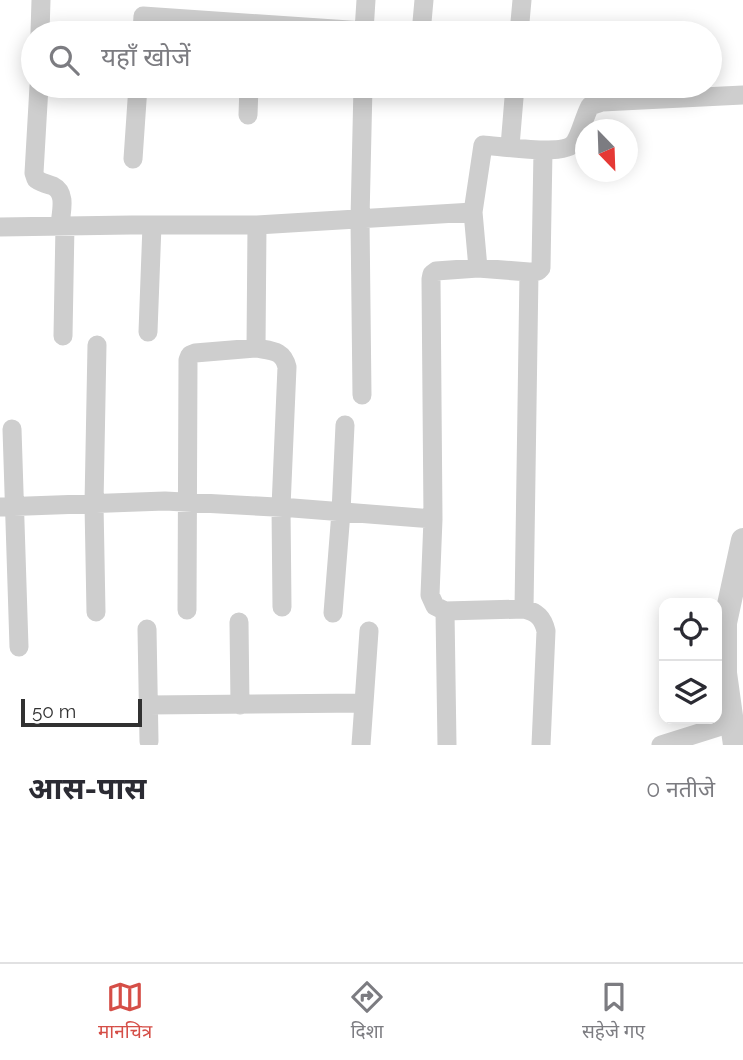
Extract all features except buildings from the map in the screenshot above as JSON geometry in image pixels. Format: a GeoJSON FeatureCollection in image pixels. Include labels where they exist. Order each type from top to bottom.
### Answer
{"type":"FeatureCollection","features":[{"type":"Feature","properties":{"kind":"street"},"geometry":{"type":"LineString","coordinates":[[40,21],[41,0]]}},
{"type":"Feature","properties":{"kind":"street"},"geometry":{"type":"LineString","coordinates":[[366,0],[369,21]]}},
{"type":"Feature","properties":{"kind":"street"},"geometry":{"type":"LineString","coordinates":[[422,21],[424,0]]}},
{"type":"Feature","properties":{"kind":"street"},"geometry":{"type":"LineString","coordinates":[[520,21],[522,0]]}},
{"type":"Feature","properties":{"kind":"street"},"geometry":{"type":"LineString","coordinates":[[142,16],[187,21]]}},
{"type":"Feature","properties":{"kind":"street"},"geometry":{"type":"LineString","coordinates":[[722,96],[743,95]]}},
{"type":"Feature","properties":{"kind":"street"},"geometry":{"type":"LineString","coordinates":[[38,98],[34,173],[36,179],[55,187],[62,198],[63,336]]}},
{"type":"Feature","properties":{"kind":"street"},"geometry":{"type":"LineString","coordinates":[[133,159],[137,98]]}},
{"type":"Feature","properties":{"kind":"street"},"geometry":{"type":"LineString","coordinates":[[248,115],[249,98]]}},
{"type":"Feature","properties":{"kind":"street"},"geometry":{"type":"LineString","coordinates":[[362,395],[360,219],[363,98]]}},
{"type":"Feature","properties":{"kind":"street"},"geometry":{"type":"LineString","coordinates":[[510,146],[514,98]]}},
{"type":"Feature","properties":{"kind":"street"},"geometry":{"type":"LineString","coordinates":[[478,268],[472,212],[483,145],[565,150],[575,144],[590,106],[602,102],[683,98]]}},
{"type":"Feature","properties":{"kind":"street"},"geometry":{"type":"LineString","coordinates":[[541,745],[546,631],[544,622],[536,611],[445,611],[435,606],[430,595],[433,519],[430,279],[436,271],[478,268],[528,272],[541,268],[543,150]]}},
{"type":"Feature","properties":{"kind":"street"},"geometry":{"type":"LineString","coordinates":[[0,227],[257,225],[472,212]]}},
{"type":"Feature","properties":{"kind":"street"},"geometry":{"type":"LineString","coordinates":[[148,331],[152,225]]}},
{"type":"Feature","properties":{"kind":"street"},"geometry":{"type":"LineString","coordinates":[[256,348],[257,225]]}},
{"type":"Feature","properties":{"kind":"street"},"geometry":{"type":"LineString","coordinates":[[524,609],[528,272]]}},
{"type":"Feature","properties":{"kind":"street"},"geometry":{"type":"LineString","coordinates":[[96,612],[94,504],[97,345]]}},
{"type":"Feature","properties":{"kind":"street"},"geometry":{"type":"LineString","coordinates":[[187,610],[188,360],[190,355],[195,353],[256,348],[278,353],[285,358],[287,367],[281,508],[282,607]]}},
{"type":"Feature","properties":{"kind":"street"},"geometry":{"type":"LineString","coordinates":[[333,614],[345,425]]}},
{"type":"Feature","properties":{"kind":"street"},"geometry":{"type":"LineString","coordinates":[[12,429],[7,507],[19,647]]}},
{"type":"Feature","properties":{"kind":"street"},"geometry":{"type":"LineString","coordinates":[[7,507],[165,501],[433,519]]}},
{"type":"Feature","properties":{"kind":"street"},"geometry":{"type":"LineString","coordinates":[[661,745],[733,734],[725,673],[725,623],[743,540]]}},
{"type":"Feature","properties":{"kind":"street"},"geometry":{"type":"LineString","coordinates":[[445,611],[447,745]]}},
{"type":"Feature","properties":{"kind":"street"},"geometry":{"type":"LineString","coordinates":[[239,622],[240,705]]}},
{"type":"Feature","properties":{"kind":"street"},"geometry":{"type":"LineString","coordinates":[[147,629],[149,741]]}},
{"type":"Feature","properties":{"kind":"street"},"geometry":{"type":"LineString","coordinates":[[361,745],[369,631]]}},
{"type":"Feature","properties":{"kind":"street"},"geometry":{"type":"LineString","coordinates":[[148,705],[364,703]]}}]}
